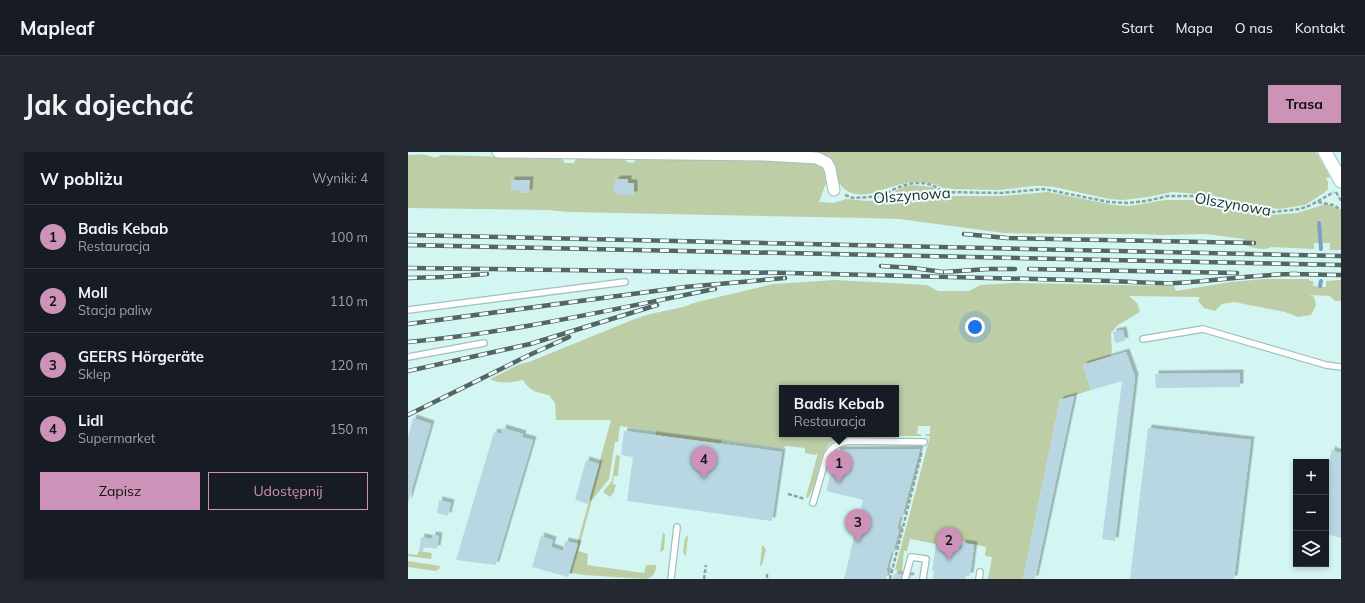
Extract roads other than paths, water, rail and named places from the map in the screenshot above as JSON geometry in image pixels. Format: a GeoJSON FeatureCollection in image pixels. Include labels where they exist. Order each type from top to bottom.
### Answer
{"type":"FeatureCollection","features":[{"type":"Feature","properties":{"kind":"street"},"geometry":{"type":"LineString","coordinates":[[498,152],[764,155],[817,158],[827,163],[830,169],[834,190]]}},
{"type":"Feature","properties":{"kind":"street"},"geometry":{"type":"LineString","coordinates":[[1325,152],[1339,186]]}},
{"type":"Feature","properties":{"kind":"lane"},"geometry":{"type":"LineString","coordinates":[[408,310],[625,282]]}},
{"type":"Feature","properties":{"kind":"lane"},"geometry":{"type":"LineString","coordinates":[[1143,339],[1203,329],[1341,368]]}},
{"type":"Feature","properties":{"kind":"lane"},"geometry":{"type":"LineString","coordinates":[[408,356],[484,343]]}},
{"type":"Feature","properties":{"kind":"lane"},"geometry":{"type":"LineString","coordinates":[[813,503],[827,455],[830,450],[838,444],[850,441],[924,442]]}},
{"type":"Feature","properties":{"kind":"lane"},"geometry":{"type":"LineString","coordinates":[[670,579],[677,527]]}},
{"type":"Feature","properties":{"kind":"lane"},"geometry":{"type":"LineString","coordinates":[[905,577],[911,557],[926,559],[923,579]]}},
{"type":"Feature","properties":{"kind":"lane"},"geometry":{"type":"LineString","coordinates":[[979,579],[980,572]]}},
{"type":"Feature","properties":{"kind":"waterway"},"geometry":{"type":"LineString","coordinates":[[1319,223],[1321,249]]}},
{"type":"Feature","properties":{"kind":"waterway"},"geometry":{"type":"LineString","coordinates":[[1320,286],[1321,281]]}},
{"type":"Feature","properties":{"kind":"railway"},"geometry":{"type":"LineString","coordinates":[[964,234],[1007,238],[1254,243]]}},
{"type":"Feature","properties":{"kind":"railway"},"geometry":{"type":"LineString","coordinates":[[408,235],[1341,256]]}},
{"type":"Feature","properties":{"kind":"railway"},"geometry":{"type":"LineString","coordinates":[[408,245],[1341,265]]}},
{"type":"Feature","properties":{"kind":"railway"},"geometry":{"type":"LineString","coordinates":[[881,266],[943,272]]}},
{"type":"Feature","properties":{"kind":"railway"},"geometry":{"type":"LineString","coordinates":[[408,268],[791,273],[1160,283],[1297,274]]}},
{"type":"Feature","properties":{"kind":"railway"},"geometry":{"type":"LineString","coordinates":[[944,272],[1015,269]]}},
{"type":"Feature","properties":{"kind":"railway"},"geometry":{"type":"LineString","coordinates":[[1029,269],[1237,273]]}},
{"type":"Feature","properties":{"kind":"railway"},"geometry":{"type":"LineString","coordinates":[[408,278],[487,274]]}},
{"type":"Feature","properties":{"kind":"railway"},"geometry":{"type":"LineString","coordinates":[[1291,274],[1341,275]]}},
{"type":"Feature","properties":{"kind":"railway"},"geometry":{"type":"LineString","coordinates":[[408,324],[685,287],[785,278]]}},
{"type":"Feature","properties":{"kind":"railway"},"geometry":{"type":"LineString","coordinates":[[408,342],[524,327],[715,289]]}},
{"type":"Feature","properties":{"kind":"railway"},"geometry":{"type":"LineString","coordinates":[[408,371],[530,344],[657,305]]}},
{"type":"Feature","properties":{"kind":"railway"},"geometry":{"type":"LineString","coordinates":[[408,415],[569,337]]}},
{"type":"Feature","properties":{"kind":"place","name":"Lidl"},"geometry":{"type":"Point","coordinates":[704,479]}},
{"type":"Feature","properties":{"kind":"place","name":"Badis Kebab"},"geometry":{"type":"Point","coordinates":[839,483]}},
{"type":"Feature","properties":{"kind":"place","name":"GEERS Hörgeräte"},"geometry":{"type":"Point","coordinates":[858,542]}},
{"type":"Feature","properties":{"kind":"place","name":"Moll"},"geometry":{"type":"Point","coordinates":[949,560]}}]}
